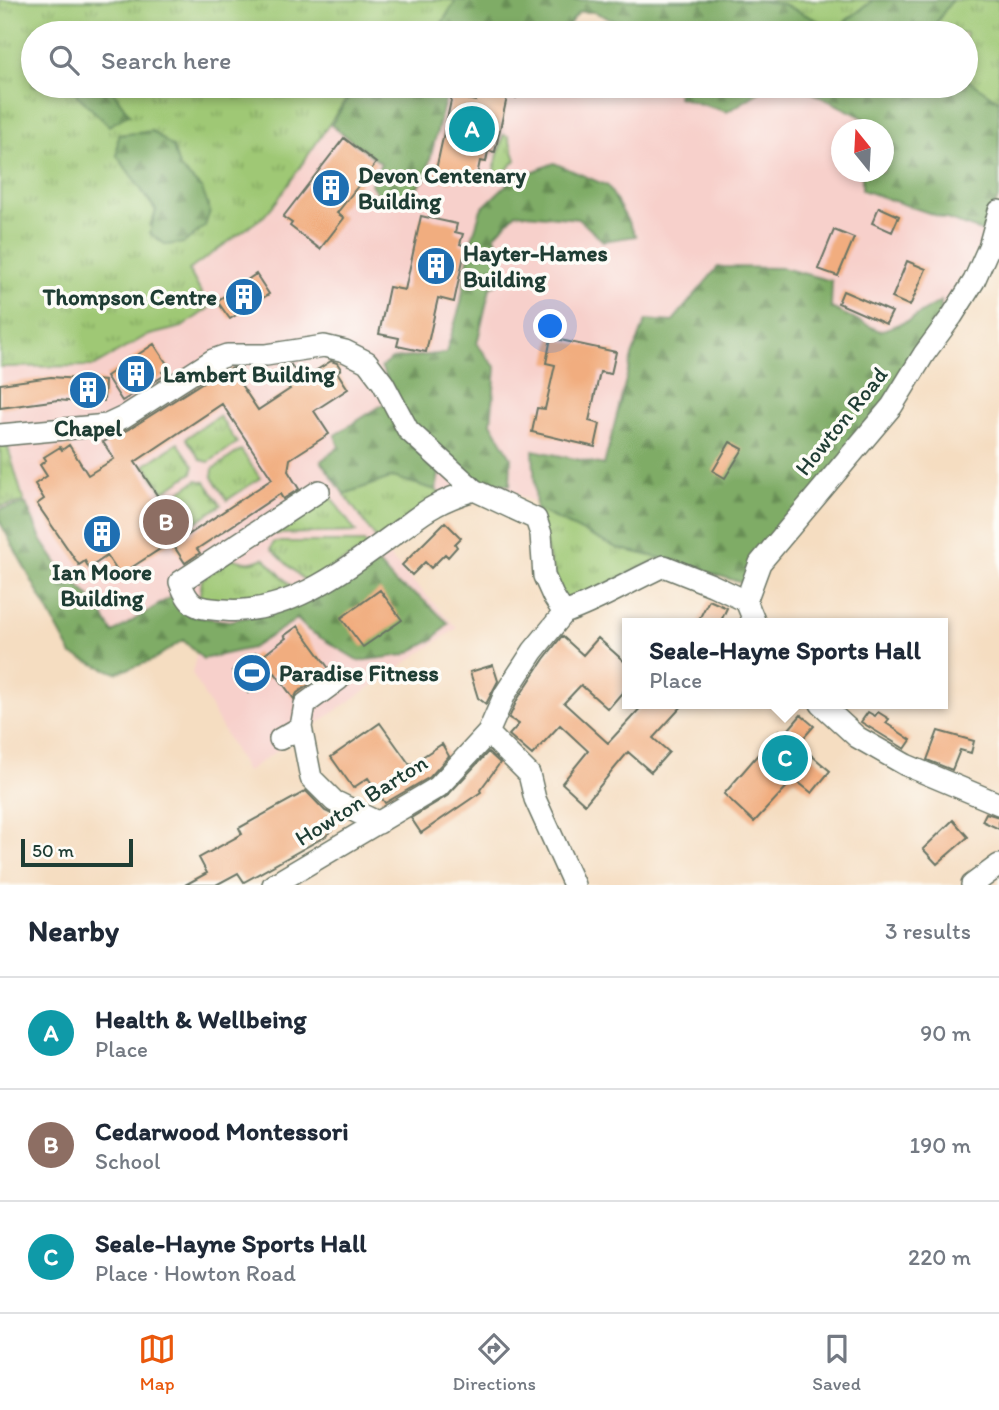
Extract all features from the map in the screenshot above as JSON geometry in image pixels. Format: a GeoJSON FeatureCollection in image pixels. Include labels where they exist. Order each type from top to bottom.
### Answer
{"type":"FeatureCollection","features":[{"type":"Feature","properties":{"kind":"street","name":"Howton Road"},"geometry":{"type":"LineString","coordinates":[[746,601],[760,563],[892,406],[924,354],[952,316],[974,281],[989,247],[999,211]]}},
{"type":"Feature","properties":{"kind":"street"},"geometry":{"type":"LineString","coordinates":[[0,435],[107,425],[227,355],[266,355],[324,346],[345,351],[367,362],[383,383],[408,430],[474,490],[536,519],[541,534],[544,576],[564,613],[590,604],[664,566],[746,601],[753,618]]}},
{"type":"Feature","properties":{"kind":"street"},"geometry":{"type":"LineString","coordinates":[[319,491],[180,582],[186,597],[196,607],[235,611],[274,604],[306,592],[376,548],[434,506],[474,490]]}},
{"type":"Feature","properties":{"kind":"street","name":"Howton Barton"},"geometry":{"type":"LineString","coordinates":[[272,885],[438,787],[488,733],[505,694],[533,651],[564,613]]}},
{"type":"Feature","properties":{"kind":"street"},"geometry":{"type":"LineString","coordinates":[[339,679],[305,704],[300,727],[311,778],[334,802],[379,823]]}},
{"type":"Feature","properties":{"kind":"street"},"geometry":{"type":"LineString","coordinates":[[826,709],[857,737],[906,765],[999,804]]}},
{"type":"Feature","properties":{"kind":"street"},"geometry":{"type":"LineString","coordinates":[[281,739],[300,727]]}},
{"type":"Feature","properties":{"kind":"street"},"geometry":{"type":"LineString","coordinates":[[488,733],[529,775],[536,799],[574,885]]}},
{"type":"Feature","properties":{"kind":"street"},"geometry":{"type":"LineString","coordinates":[[972,885],[999,865]]}},
{"type":"Feature","properties":{"kind":"shaded area"},"geometry":{"type":"Polygon","coordinates":[[[978,87],[999,101],[999,194],[987,233],[886,400],[635,547],[511,492],[460,498],[386,553],[457,628],[246,772],[192,673],[197,653],[184,640],[151,661],[116,673],[72,655],[0,522],[0,367],[94,366],[146,336],[182,327],[209,309],[189,270],[264,216],[347,98],[978,98],[978,87]]]}},
{"type":"Feature","properties":{"kind":"green space"},"geometry":{"type":"Polygon","coordinates":[[[0,0],[456,0],[443,21],[21,21],[21,98],[85,98],[129,114],[118,98],[347,98],[264,216],[189,270],[209,308],[182,327],[146,336],[94,366],[0,367],[0,0]],[[135,134],[118,135],[143,193],[156,211],[150,225],[202,189],[179,167],[173,147],[135,134]]]}},
{"type":"Feature","properties":{"kind":"green space"},"geometry":{"type":"Polygon","coordinates":[[[456,0],[753,0],[783,4],[818,21],[616,21],[594,12],[579,12],[572,21],[443,21],[456,0]]]}},
{"type":"Feature","properties":{"kind":"green space"},"geometry":{"type":"Polygon","coordinates":[[[753,0],[873,0],[845,21],[818,21],[783,4],[753,0]]]}},
{"type":"Feature","properties":{"kind":"green space"},"geometry":{"type":"Polygon","coordinates":[[[874,0],[952,0],[937,21],[846,21],[874,0]]]}},
{"type":"Feature","properties":{"kind":"green space"},"geometry":{"type":"Polygon","coordinates":[[[952,0],[999,0],[999,101],[978,87],[978,21],[937,21],[952,0]]]}},
{"type":"Feature","properties":{"kind":"green space"},"geometry":{"type":"Polygon","coordinates":[[[978,87],[999,101],[999,194],[987,233],[862,190],[862,182],[894,182],[894,119],[864,119],[823,98],[978,98],[978,87]]]}},
{"type":"Feature","properties":{"kind":"green space"},"geometry":{"type":"Polygon","coordinates":[[[80,98],[118,98],[129,114],[109,126],[80,98]]]}},
{"type":"Feature","properties":{"kind":"green space"},"geometry":{"type":"Polygon","coordinates":[[[348,98],[445,98],[425,179],[401,203],[381,199],[371,184],[381,163],[331,125],[348,98]]]}},
{"type":"Feature","properties":{"kind":"green space"},"geometry":{"type":"Polygon","coordinates":[[[681,98],[750,98],[727,112],[681,98]]]}},
{"type":"Feature","properties":{"kind":"green space"},"geometry":{"type":"Polygon","coordinates":[[[152,131],[173,147],[179,167],[202,189],[210,211],[205,226],[184,243],[166,245],[150,233],[156,210],[117,156],[118,135],[152,131]]]}},
{"type":"Feature","properties":{"kind":"green space"},"geometry":{"type":"Polygon","coordinates":[[[503,135],[508,136],[516,160],[498,179],[492,178],[503,135]]]}},
{"type":"Feature","properties":{"kind":"green space"},"geometry":{"type":"Polygon","coordinates":[[[554,163],[608,186],[636,236],[603,241],[579,219],[516,213],[495,235],[505,277],[490,288],[477,344],[496,368],[491,423],[511,457],[510,485],[470,479],[412,426],[381,367],[392,359],[446,353],[461,303],[470,246],[481,209],[511,180],[554,163]]]}},
{"type":"Feature","properties":{"kind":"green space"},"geometry":{"type":"Polygon","coordinates":[[[718,267],[783,268],[832,281],[831,308],[880,331],[908,321],[941,301],[941,319],[889,402],[743,583],[617,548],[536,509],[533,450],[604,465],[632,356],[646,320],[672,322],[718,267]]]}},
{"type":"Feature","properties":{"kind":"green space"},"geometry":{"type":"Polygon","coordinates":[[[387,402],[401,433],[439,474],[436,490],[393,477],[344,494],[321,461],[339,447],[335,435],[387,402]]]}},
{"type":"Feature","properties":{"kind":"green space"},"geometry":{"type":"Polygon","coordinates":[[[219,416],[237,443],[209,462],[201,460],[186,438],[219,416]]]}},
{"type":"Feature","properties":{"kind":"green space"},"geometry":{"type":"Polygon","coordinates":[[[5,437],[24,502],[0,506],[0,438],[5,437]]]}},
{"type":"Feature","properties":{"kind":"green space"},"geometry":{"type":"Polygon","coordinates":[[[178,443],[194,466],[192,473],[163,492],[145,465],[178,443]]]}},
{"type":"Feature","properties":{"kind":"green space"},"geometry":{"type":"Polygon","coordinates":[[[241,450],[260,478],[227,500],[212,477],[213,469],[241,450]]]}},
{"type":"Feature","properties":{"kind":"green space"},"geometry":{"type":"Polygon","coordinates":[[[393,477],[436,490],[442,496],[377,540],[344,494],[393,477]]]}},
{"type":"Feature","properties":{"kind":"green space"},"geometry":{"type":"Polygon","coordinates":[[[197,480],[205,482],[221,505],[188,527],[169,499],[197,480]]]}},
{"type":"Feature","properties":{"kind":"green space"},"geometry":{"type":"Polygon","coordinates":[[[328,493],[356,532],[275,534],[274,528],[328,493]]]}},
{"type":"Feature","properties":{"kind":"green space"},"geometry":{"type":"Polygon","coordinates":[[[26,504],[42,541],[61,569],[96,603],[113,633],[174,595],[191,616],[229,621],[289,608],[376,561],[396,584],[420,597],[448,623],[433,640],[404,655],[359,661],[308,630],[297,619],[252,648],[203,659],[183,640],[151,661],[116,673],[72,655],[0,522],[0,509],[26,504]]]}},
{"type":"Feature","properties":{"kind":"green space"},"geometry":{"type":"Polygon","coordinates":[[[536,509],[617,548],[660,558],[570,602],[559,594],[536,509]]]}},
{"type":"Feature","properties":{"kind":"green space"},"geometry":{"type":"Polygon","coordinates":[[[274,542],[364,542],[368,547],[306,582],[271,549],[274,542]]]}},
{"type":"Feature","properties":{"kind":"green space"},"geometry":{"type":"Polygon","coordinates":[[[232,558],[248,562],[264,558],[295,590],[271,600],[199,601],[202,579],[232,558]]]}},
{"type":"Feature","properties":{"kind":"building"},"geometry":{"type":"Polygon","coordinates":[[[452,98],[476,101],[477,98],[507,98],[495,152],[488,151],[486,162],[480,161],[476,180],[453,175],[451,182],[434,179],[452,98]]]}},
{"type":"Feature","properties":{"kind":"building","name":"Devon Centenary Building"},"geometry":{"type":"Polygon","coordinates":[[[344,138],[376,163],[337,213],[344,218],[320,249],[290,226],[292,223],[283,217],[344,138]]]}},
{"type":"Feature","properties":{"kind":"building"},"geometry":{"type":"Polygon","coordinates":[[[879,207],[899,216],[892,232],[872,223],[879,207]]]}},
{"type":"Feature","properties":{"kind":"building","name":"Hayter-Hames Building"},"geometry":{"type":"Polygon","coordinates":[[[421,216],[457,224],[455,232],[463,234],[460,244],[466,246],[454,302],[438,298],[426,352],[397,346],[399,338],[379,334],[389,287],[405,290],[421,216]]]}},
{"type":"Feature","properties":{"kind":"building"},"geometry":{"type":"Polygon","coordinates":[[[834,230],[854,238],[838,276],[818,269],[834,230]]]}},
{"type":"Feature","properties":{"kind":"building"},"geometry":{"type":"Polygon","coordinates":[[[907,261],[926,269],[910,306],[892,298],[907,261]]]}},
{"type":"Feature","properties":{"kind":"building","name":"Thompson Centre"},"geometry":{"type":"Polygon","coordinates":[[[256,274],[269,294],[230,319],[217,301],[256,274]]]}},
{"type":"Feature","properties":{"kind":"building"},"geometry":{"type":"Polygon","coordinates":[[[843,291],[892,312],[886,324],[838,303],[843,291]]]}},
{"type":"Feature","properties":{"kind":"building"},"geometry":{"type":"Polygon","coordinates":[[[551,338],[616,352],[611,374],[600,372],[589,421],[600,424],[595,447],[532,432],[537,408],[545,409],[555,365],[546,363],[551,338]]]}},
{"type":"Feature","properties":{"kind":"building","name":"Lambert Building"},"geometry":{"type":"Polygon","coordinates":[[[154,344],[169,367],[162,372],[165,375],[122,401],[106,376],[154,344]]]}},
{"type":"Feature","properties":{"kind":"building"},"geometry":{"type":"Polygon","coordinates":[[[331,361],[337,363],[341,369],[337,372],[348,389],[314,411],[329,434],[290,459],[288,471],[299,489],[283,499],[280,494],[197,549],[200,553],[185,563],[171,542],[120,575],[107,556],[89,568],[85,561],[79,565],[37,504],[44,499],[35,484],[47,476],[40,465],[46,460],[44,457],[69,445],[88,475],[114,459],[103,442],[131,428],[219,372],[234,368],[241,379],[238,380],[258,410],[290,389],[279,373],[291,365],[301,380],[331,361]],[[222,404],[135,462],[185,537],[272,479],[222,404]]]}},
{"type":"Feature","properties":{"kind":"building"},"geometry":{"type":"Polygon","coordinates":[[[51,377],[105,381],[104,401],[58,400],[0,408],[0,384],[51,377]]]}},
{"type":"Feature","properties":{"kind":"building"},"geometry":{"type":"Polygon","coordinates":[[[730,442],[743,449],[725,478],[713,471],[730,442]]]}},
{"type":"Feature","properties":{"kind":"building"},"geometry":{"type":"Polygon","coordinates":[[[445,522],[461,538],[455,544],[457,547],[448,557],[445,554],[431,568],[425,562],[412,575],[402,565],[445,522]]]}},
{"type":"Feature","properties":{"kind":"building"},"geometry":{"type":"Polygon","coordinates":[[[380,590],[402,620],[363,647],[341,618],[380,590]]]}},
{"type":"Feature","properties":{"kind":"building"},"geometry":{"type":"Polygon","coordinates":[[[709,600],[727,608],[722,618],[700,618],[709,600]]]}},
{"type":"Feature","properties":{"kind":"building"},"geometry":{"type":"Polygon","coordinates":[[[298,626],[330,670],[297,693],[294,699],[275,673],[248,693],[232,671],[256,653],[260,658],[298,626]]]}},
{"type":"Feature","properties":{"kind":"building"},"geometry":{"type":"Polygon","coordinates":[[[562,636],[583,655],[598,638],[622,660],[622,693],[608,709],[581,685],[564,703],[608,743],[639,709],[679,709],[653,738],[669,752],[651,772],[628,752],[585,804],[562,783],[588,751],[560,725],[532,755],[509,735],[519,724],[509,718],[517,700],[562,636]]]}},
{"type":"Feature","properties":{"kind":"building"},"geometry":{"type":"Polygon","coordinates":[[[493,665],[498,681],[486,704],[478,698],[470,672],[493,665]]]}},
{"type":"Feature","properties":{"kind":"building"},"geometry":{"type":"Polygon","coordinates":[[[868,712],[875,716],[878,712],[889,719],[886,723],[911,740],[905,749],[861,722],[868,712]]]}},
{"type":"Feature","properties":{"kind":"building"},"geometry":{"type":"Polygon","coordinates":[[[801,715],[814,726],[798,744],[830,771],[812,793],[794,779],[754,822],[724,794],[779,730],[784,735],[801,715]]]}},
{"type":"Feature","properties":{"kind":"building"},"geometry":{"type":"Polygon","coordinates":[[[380,723],[410,765],[442,744],[449,756],[430,777],[385,803],[368,778],[353,788],[331,757],[380,723]]]}},
{"type":"Feature","properties":{"kind":"building"},"geometry":{"type":"Polygon","coordinates":[[[938,731],[974,741],[971,753],[960,750],[952,770],[927,760],[938,731]]]}},
{"type":"Feature","properties":{"kind":"building"},"geometry":{"type":"Polygon","coordinates":[[[488,752],[500,763],[481,792],[421,833],[411,818],[447,796],[488,752]]]}},
{"type":"Feature","properties":{"kind":"building"},"geometry":{"type":"Polygon","coordinates":[[[306,791],[325,811],[342,819],[326,836],[244,882],[238,873],[216,885],[185,885],[207,873],[199,858],[242,834],[239,828],[306,791]]]}},
{"type":"Feature","properties":{"kind":"building"},"geometry":{"type":"Polygon","coordinates":[[[986,813],[999,817],[999,829],[982,821],[986,813]]]}},
{"type":"Feature","properties":{"kind":"building"},"geometry":{"type":"Polygon","coordinates":[[[953,820],[968,837],[937,864],[923,849],[953,820]]]}},
{"type":"Feature","properties":{"kind":"place","name":"Health & Wellbeing"},"geometry":{"type":"Point","coordinates":[472,129]}},
{"type":"Feature","properties":{"kind":"place","name":"Devon Centenary Building"},"geometry":{"type":"Point","coordinates":[331,188]}},
{"type":"Feature","properties":{"kind":"place","name":"Hayter-Hames Building"},"geometry":{"type":"Point","coordinates":[436,266]}},
{"type":"Feature","properties":{"kind":"place","name":"Thompson Centre"},"geometry":{"type":"Point","coordinates":[244,297]}},
{"type":"Feature","properties":{"kind":"place","name":"Lambert Building"},"geometry":{"type":"Point","coordinates":[136,374]}},
{"type":"Feature","properties":{"kind":"place","name":"Chapel"},"geometry":{"type":"Point","coordinates":[88,390]}},
{"type":"Feature","properties":{"kind":"place","name":"Cedarwood Montessori"},"geometry":{"type":"Point","coordinates":[166,522]}},
{"type":"Feature","properties":{"kind":"place","name":"Ian Moore Building"},"geometry":{"type":"Point","coordinates":[102,534]}},
{"type":"Feature","properties":{"kind":"place","name":"Paradise Fitness"},"geometry":{"type":"Point","coordinates":[252,673]}},
{"type":"Feature","properties":{"kind":"place","name":"Seale-Hayne Sports Hall"},"geometry":{"type":"Point","coordinates":[785,758]}}]}
